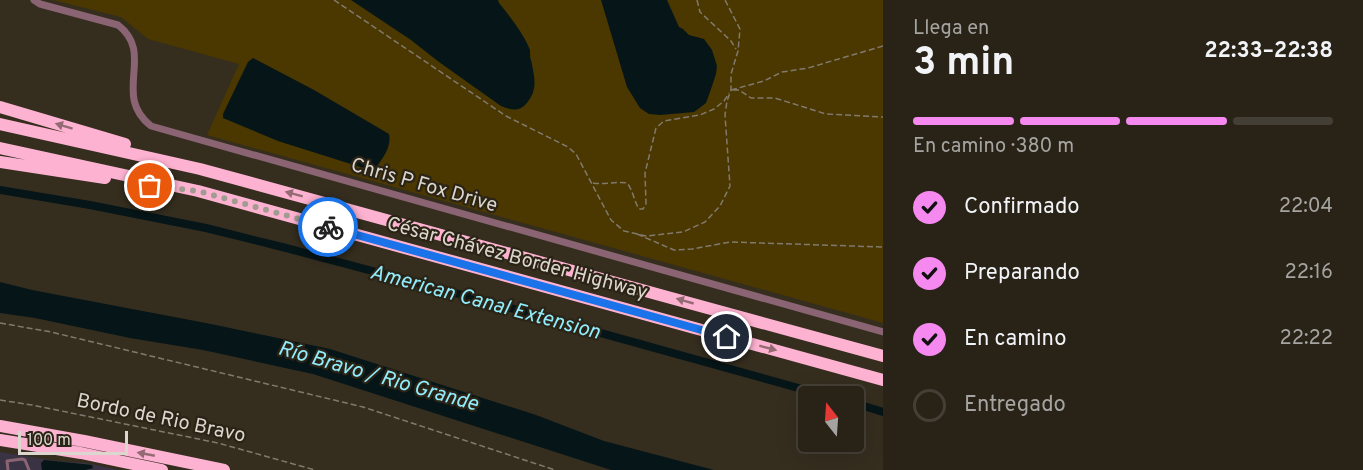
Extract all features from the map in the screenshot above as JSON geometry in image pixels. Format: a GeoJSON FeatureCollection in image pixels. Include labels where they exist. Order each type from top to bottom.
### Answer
{"type":"FeatureCollection","features":[{"type":"Feature","properties":{"kind":"highway"},"geometry":{"type":"LineString","coordinates":[[0,107],[145,150],[200,169]]}},
{"type":"Feature","properties":{"kind":"highway","name":"César Chávez Border Highway"},"geometry":{"type":"LineString","coordinates":[[0,124],[200,169],[883,356]]}},
{"type":"Feature","properties":{"kind":"highway","name":"César Chávez Border Highway"},"geometry":{"type":"LineString","coordinates":[[0,148],[198,191],[883,380]]}},
{"type":"Feature","properties":{"kind":"highway"},"geometry":{"type":"LineString","coordinates":[[0,162],[150,186],[198,191]]}},
{"type":"Feature","properties":{"kind":"highway"},"geometry":{"type":"LineString","coordinates":[[0,426],[224,470]]}},
{"type":"Feature","properties":{"kind":"highway"},"geometry":{"type":"LineString","coordinates":[[0,440],[81,453],[162,470]]}},
{"type":"Feature","properties":{"kind":"street","name":"Chris P Fox Drive"},"geometry":{"type":"LineString","coordinates":[[34,0],[40,4],[118,25],[124,29],[129,35],[134,51],[134,101],[139,115],[151,126],[883,332]]}},
{"type":"Feature","properties":{"kind":"lane"},"geometry":{"type":"LineString","coordinates":[[8,470],[7,461],[22,459],[25,460],[29,470]]}},
{"type":"Feature","properties":{"kind":"path"},"geometry":{"type":"LineString","coordinates":[[334,0],[506,116],[568,147],[576,154],[611,220],[624,231],[646,236],[683,232],[705,222],[720,206],[730,186],[725,116],[740,29],[725,0]]}},
{"type":"Feature","properties":{"kind":"path"},"geometry":{"type":"LineString","coordinates":[[697,0],[700,12],[731,41],[738,51]]}},
{"type":"Feature","properties":{"kind":"path"},"geometry":{"type":"LineString","coordinates":[[592,183],[627,183],[639,209],[644,209],[646,204],[645,173],[656,128],[664,121],[700,115],[714,109],[724,101],[731,90],[764,81],[782,72],[808,68],[883,46]]}},
{"type":"Feature","properties":{"kind":"path"},"geometry":{"type":"LineString","coordinates":[[731,90],[739,90],[751,98],[775,98],[826,114],[883,117]]}},
{"type":"Feature","properties":{"kind":"path"},"geometry":{"type":"LineString","coordinates":[[634,233],[674,250],[730,242],[883,247]]}},
{"type":"Feature","properties":{"kind":"path"},"geometry":{"type":"LineString","coordinates":[[0,323],[51,332],[363,407],[555,470]]}},
{"type":"Feature","properties":{"kind":"path","name":"Bordo de Rio Bravo"},"geometry":{"type":"LineString","coordinates":[[0,400],[218,443],[315,470]]}},
{"type":"Feature","properties":{"kind":"shaded area"},"geometry":{"type":"Polygon","coordinates":[[[53,0],[883,0],[883,323],[207,135],[239,64],[148,39],[121,17],[53,0]]]}},
{"type":"Feature","properties":{"kind":"shaded area"},"geometry":{"type":"Polygon","coordinates":[[[0,452],[56,461],[86,463],[119,470],[0,470],[0,452]]]}},
{"type":"Feature","properties":{"kind":"water"},"geometry":{"type":"Polygon","coordinates":[[[351,0],[498,0],[528,44],[533,72],[533,93],[523,107],[511,109],[501,106],[411,40],[351,0]]]}},
{"type":"Feature","properties":{"kind":"water"},"geometry":{"type":"Polygon","coordinates":[[[601,0],[667,0],[679,27],[689,35],[704,39],[712,50],[717,66],[706,103],[694,112],[660,115],[649,114],[640,108],[627,87],[601,0]]]}},
{"type":"Feature","properties":{"kind":"water"},"geometry":{"type":"Polygon","coordinates":[[[253,58],[314,90],[389,134],[387,149],[373,171],[278,141],[223,118],[248,62],[253,58]]]}},
{"type":"Feature","properties":{"kind":"water","name":"Río Bravo / Rio Grande"},"geometry":{"type":"Polygon","coordinates":[[[0,282],[330,349],[536,415],[604,441],[714,470],[611,470],[313,374],[203,350],[0,313],[0,282]]]}},
{"type":"Feature","properties":{"kind":"water"},"geometry":{"type":"Polygon","coordinates":[[[44,460],[92,465],[93,468],[42,470],[41,463],[44,460]]]}},
{"type":"Feature","properties":{"kind":"waterway","name":"American Canal Extension"},"geometry":{"type":"LineString","coordinates":[[0,190],[206,228],[500,305],[798,388]]}},
{"type":"Feature","properties":{"kind":"waterway","name":"American Canal Extension"},"geometry":{"type":"LineString","coordinates":[[864,406],[883,412]]}},
{"type":"Feature","properties":{"kind":"way so far"},"geometry":{"type":"LineString","coordinates":[[150,186],[198,191],[328,227]]}},
{"type":"Feature","properties":{"kind":"route"},"geometry":{"type":"LineString","coordinates":[[328,227],[727,337]]}}]}
